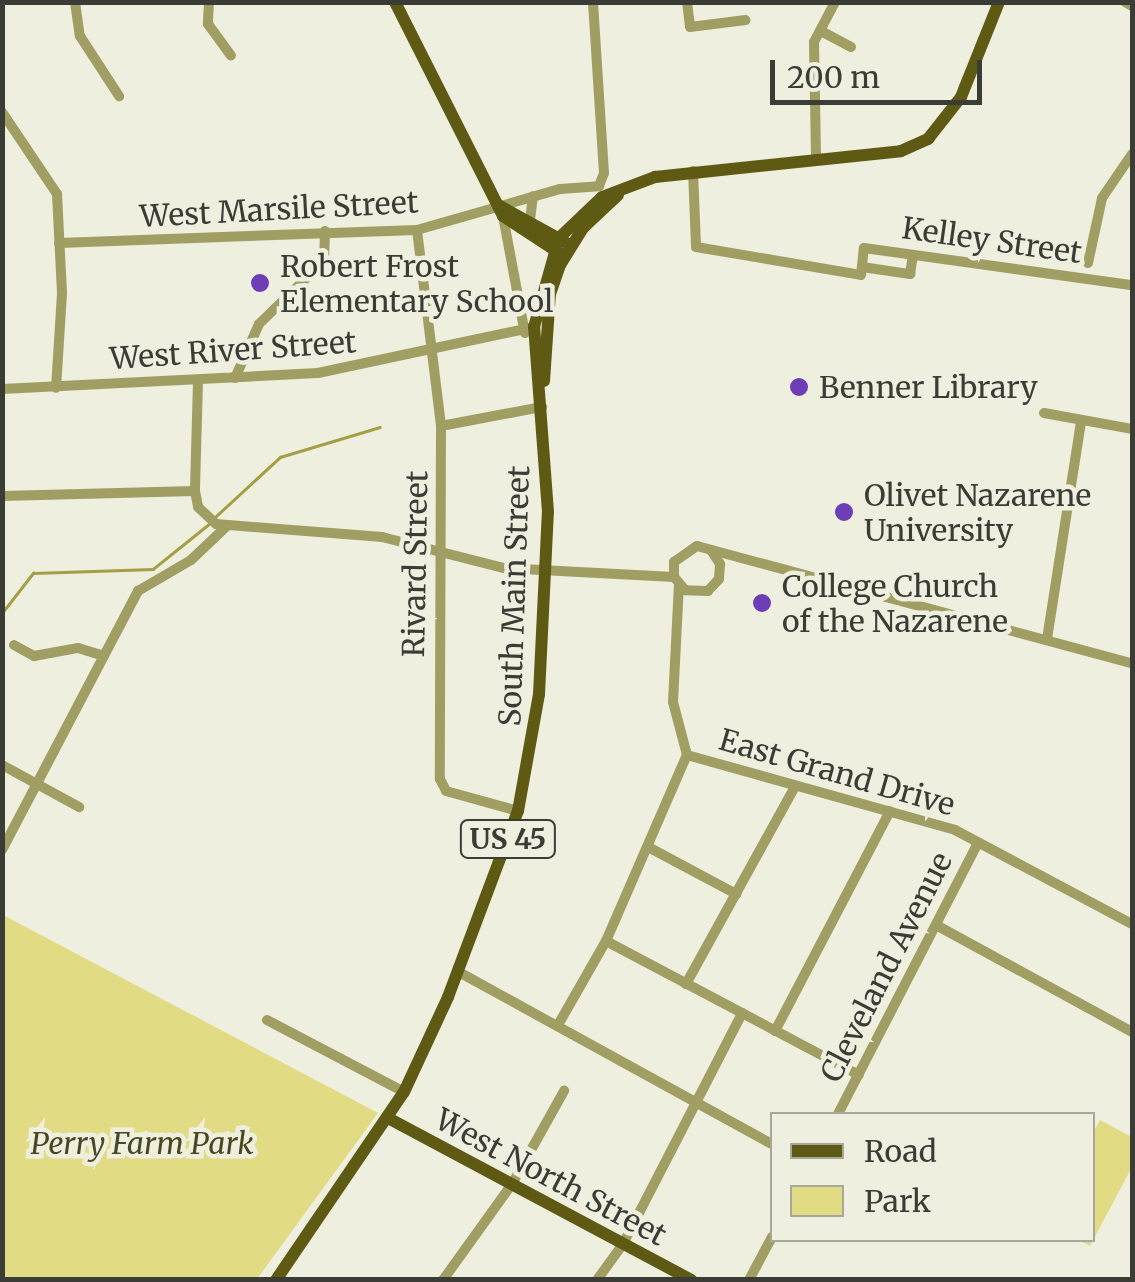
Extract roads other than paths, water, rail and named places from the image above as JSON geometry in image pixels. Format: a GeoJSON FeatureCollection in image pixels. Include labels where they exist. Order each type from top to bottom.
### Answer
{"type":"FeatureCollection","features":[{"type":"Feature","properties":{"kind":"main road"},"geometry":{"type":"LineString","coordinates":[[394,2],[500,210],[562,248]]}},
{"type":"Feature","properties":{"kind":"main road"},"geometry":{"type":"LineString","coordinates":[[562,248],[581,212],[624,190],[693,171],[816,156],[901,151],[938,131],[961,97],[999,2]]}},
{"type":"Feature","properties":{"kind":"main road"},"geometry":{"type":"LineString","coordinates":[[500,210],[530,220],[562,248]]}},
{"type":"Feature","properties":{"kind":"main road","name":"South Main Street"},"geometry":{"type":"LineString","coordinates":[[542,407],[531,334],[562,248]]}},
{"type":"Feature","properties":{"kind":"main road","name":"South Main Street"},"geometry":{"type":"LineString","coordinates":[[388,1118],[404,1092],[457,971],[518,811],[539,694],[546,569],[542,407],[550,294],[562,248]]}},
{"type":"Feature","properties":{"kind":"main road","name":"West North Street"},"geometry":{"type":"LineString","coordinates":[[388,1118],[691,1280]]}},
{"type":"Feature","properties":{"kind":"main road","name":"US 45"},"geometry":{"type":"LineString","coordinates":[[276,1280],[388,1118]]}},
{"type":"Feature","properties":{"kind":"street"},"geometry":{"type":"LineString","coordinates":[[75,2],[80,36],[119,96]]}},
{"type":"Feature","properties":{"kind":"street"},"geometry":{"type":"LineString","coordinates":[[209,2],[208,24],[232,56]]}},
{"type":"Feature","properties":{"kind":"street","name":"West Marsile Street"},"geometry":{"type":"LineString","coordinates":[[59,243],[417,230],[456,223],[533,196],[603,180],[593,2]]}},
{"type":"Feature","properties":{"kind":"street"},"geometry":{"type":"LineString","coordinates":[[687,2],[690,27],[746,20]]}},
{"type":"Feature","properties":{"kind":"street"},"geometry":{"type":"LineString","coordinates":[[816,156],[814,42],[835,2]]}},
{"type":"Feature","properties":{"kind":"street"},"geometry":{"type":"LineString","coordinates":[[1125,2],[1132,6]]}},
{"type":"Feature","properties":{"kind":"street"},"geometry":{"type":"LineString","coordinates":[[821,31],[851,47]]}},
{"type":"Feature","properties":{"kind":"street"},"geometry":{"type":"LineString","coordinates":[[2,112],[57,194],[56,388]]}},
{"type":"Feature","properties":{"kind":"street"},"geometry":{"type":"LineString","coordinates":[[1088,263],[1102,198],[1132,154]]}},
{"type":"Feature","properties":{"kind":"street","name":"Kelley Street"},"geometry":{"type":"LineString","coordinates":[[693,171],[696,246],[861,275],[864,248],[1132,285]]}},
{"type":"Feature","properties":{"kind":"street"},"geometry":{"type":"LineString","coordinates":[[530,220],[533,196]]}},
{"type":"Feature","properties":{"kind":"street","name":"South Main Street"},"geometry":{"type":"LineString","coordinates":[[500,210],[531,334]]}},
{"type":"Feature","properties":{"kind":"street","name":"Rivard Street"},"geometry":{"type":"LineString","coordinates":[[417,230],[427,352],[441,426],[444,554],[440,778],[446,791],[518,811]]}},
{"type":"Feature","properties":{"kind":"street"},"geometry":{"type":"LineString","coordinates":[[235,378],[259,324],[324,261],[325,231]]}},
{"type":"Feature","properties":{"kind":"street","name":"Kelley Street"},"geometry":{"type":"LineString","coordinates":[[862,267],[910,274],[913,255]]}},
{"type":"Feature","properties":{"kind":"street","name":"West River Street"},"geometry":{"type":"LineString","coordinates":[[2,389],[198,381],[364,367],[531,334]]}},
{"type":"Feature","properties":{"kind":"street"},"geometry":{"type":"LineString","coordinates":[[198,381],[198,507],[225,524],[382,537],[504,568],[676,581],[692,593],[714,586],[721,572],[711,550]]}},
{"type":"Feature","properties":{"kind":"street"},"geometry":{"type":"LineString","coordinates":[[441,426],[542,407]]}},
{"type":"Feature","properties":{"kind":"street"},"geometry":{"type":"LineString","coordinates":[[1044,413],[1132,428]]}},
{"type":"Feature","properties":{"kind":"street"},"geometry":{"type":"LineString","coordinates":[[1046,639],[1081,422]]}},
{"type":"Feature","properties":{"kind":"street"},"geometry":{"type":"LineString","coordinates":[[2,496],[195,491]]}},
{"type":"Feature","properties":{"kind":"street"},"geometry":{"type":"LineString","coordinates":[[2,850],[138,591],[191,560],[225,524]]}},
{"type":"Feature","properties":{"kind":"street"},"geometry":{"type":"LineString","coordinates":[[558,1024],[606,941],[650,848],[687,755],[673,702],[676,581],[683,550],[711,550],[1132,662]]}},
{"type":"Feature","properties":{"kind":"street"},"geometry":{"type":"LineString","coordinates":[[14,645],[34,656],[78,648],[104,656]]}},
{"type":"Feature","properties":{"kind":"street","name":"East Grand Drive"},"geometry":{"type":"LineString","coordinates":[[687,755],[794,788],[890,811],[978,843],[1132,924]]}},
{"type":"Feature","properties":{"kind":"street"},"geometry":{"type":"LineString","coordinates":[[2,765],[79,808]]}},
{"type":"Feature","properties":{"kind":"street"},"geometry":{"type":"LineString","coordinates":[[686,984],[794,788]]}},
{"type":"Feature","properties":{"kind":"street"},"geometry":{"type":"LineString","coordinates":[[775,1031],[890,811]]}},
{"type":"Feature","properties":{"kind":"street","name":"Cleveland Avenue"},"geometry":{"type":"LineString","coordinates":[[839,1112],[978,843]]}},
{"type":"Feature","properties":{"kind":"street"},"geometry":{"type":"LineString","coordinates":[[650,848],[736,894]]}},
{"type":"Feature","properties":{"kind":"street"},"geometry":{"type":"LineString","coordinates":[[936,925],[1132,1032]]}},
{"type":"Feature","properties":{"kind":"street"},"geometry":{"type":"LineString","coordinates":[[606,941],[858,1075]]}},
{"type":"Feature","properties":{"kind":"street"},"geometry":{"type":"LineString","coordinates":[[457,971],[770,1143]]}},
{"type":"Feature","properties":{"kind":"street"},"geometry":{"type":"LineString","coordinates":[[597,1280],[624,1244],[742,1013]]}},
{"type":"Feature","properties":{"kind":"street"},"geometry":{"type":"LineString","coordinates":[[267,1020],[404,1092]]}},
{"type":"Feature","properties":{"kind":"street"},"geometry":{"type":"LineString","coordinates":[[442,1280],[512,1184],[564,1091]]}},
{"type":"Feature","properties":{"kind":"street"},"geometry":{"type":"LineString","coordinates":[[749,1280],[770,1241]]}},
{"type":"Feature","properties":{"kind":"waterway"},"geometry":{"type":"LineString","coordinates":[[214,518],[280,457],[380,427]]}},
{"type":"Feature","properties":{"kind":"waterway"},"geometry":{"type":"LineString","coordinates":[[2,613],[33,573],[153,569],[209,524]]}},
{"type":"Feature","properties":{"kind":"place","name":"Robert Frost Elementary School"},"geometry":{"type":"Point","coordinates":[260,283]}},
{"type":"Feature","properties":{"kind":"place","name":"Benner Library"},"geometry":{"type":"Point","coordinates":[799,387]}},
{"type":"Feature","properties":{"kind":"place","name":"Olivet Nazarene University"},"geometry":{"type":"Point","coordinates":[844,512]}},
{"type":"Feature","properties":{"kind":"place","name":"College Church of the Nazarene"},"geometry":{"type":"Point","coordinates":[762,603]}},
{"type":"Feature","properties":{"kind":"park label","name":"Perry Farm Park"},"geometry":{"type":"Point","coordinates":[142,1143]}}]}
